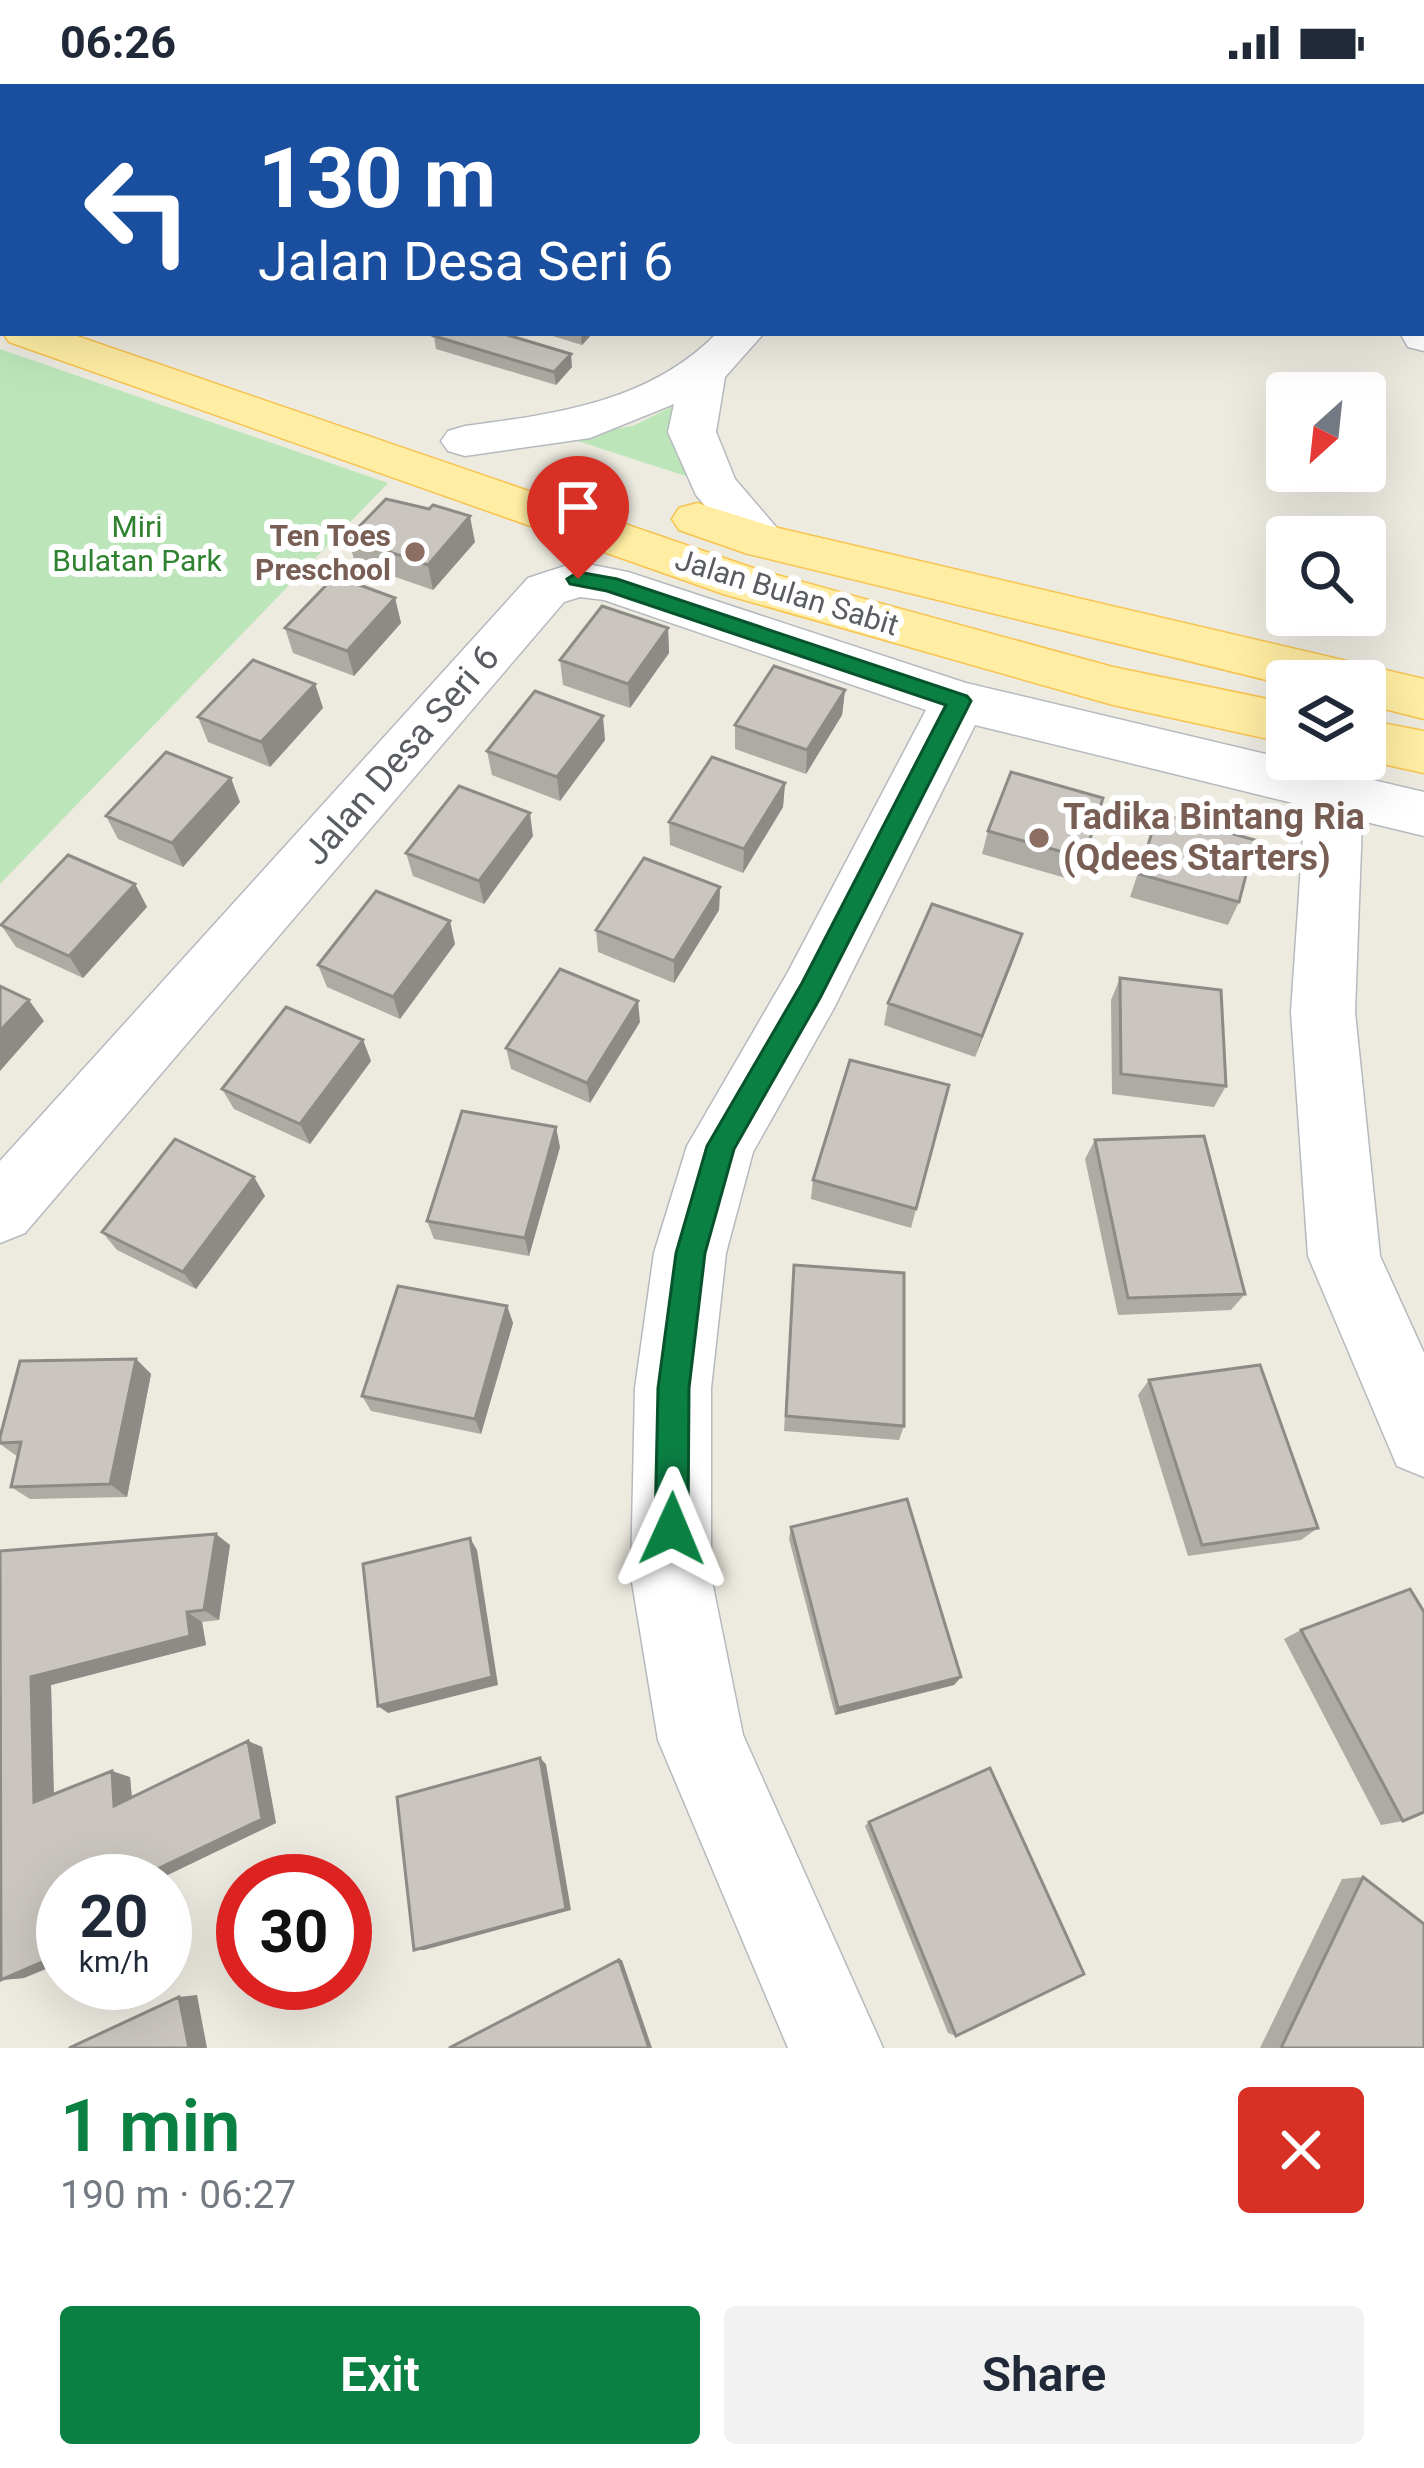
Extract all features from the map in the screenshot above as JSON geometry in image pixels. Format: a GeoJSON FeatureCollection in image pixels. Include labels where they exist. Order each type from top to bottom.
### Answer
{"type":"FeatureCollection","features":[{"type":"Feature","properties":{"kind":"main road","name":"Jalan Bulan Sabit"},"geometry":{"type":"LineString","coordinates":[[34,336],[741,582],[1266,725]]}},
{"type":"Feature","properties":{"kind":"main road","name":"Jalan Bulan Sabit"},"geometry":{"type":"LineString","coordinates":[[169,336],[763,541],[1266,661]]}},
{"type":"Feature","properties":{"kind":"street"},"geometry":{"type":"LineString","coordinates":[[465,441],[590,424],[703,374],[739,336]]}},
{"type":"Feature","properties":{"kind":"street"},"geometry":{"type":"LineString","coordinates":[[703,374],[692,432],[713,484],[763,541]]}},
{"type":"Feature","properties":{"kind":"street","name":"Jalan Desa Seri 6"},"geometry":{"type":"LineString","coordinates":[[0,1211],[546,590],[578,579],[610,584],[959,701],[1266,736]]}},
{"type":"Feature","properties":{"kind":"street"},"geometry":{"type":"LineString","coordinates":[[836,2048],[701,1740],[671,1576],[673,1388],[690,1253],[721,1146],[811,990],[959,701]]}},
{"type":"Feature","properties":{"kind":"street"},"geometry":{"type":"LineString","coordinates":[[1343,780],[1323,1012],[1344,1256],[1424,1439]]}},
{"type":"Feature","properties":{"kind":"street","name":"Jalan Desa Seri 6"},"geometry":{"type":"LineString","coordinates":[[1386,780],[1424,814]]}},
{"type":"Feature","properties":{"kind":"green space","name":"Miri Bulatan Park"},"geometry":{"type":"Polygon","coordinates":[[[0,349],[388,483],[0,884],[0,349]]]}},
{"type":"Feature","properties":{"kind":"green space"},"geometry":{"type":"Polygon","coordinates":[[[687,399],[692,478],[565,437],[633,426],[687,399]]]}},
{"type":"Feature","properties":{"kind":"building"},"geometry":{"type":"Polygon","coordinates":[[[434,336],[511,336],[571,354],[554,372],[434,336]]]}},
{"type":"Feature","properties":{"kind":"building"},"geometry":{"type":"Polygon","coordinates":[[[386,499],[470,516],[428,565],[348,538],[386,499]]]}},
{"type":"Feature","properties":{"kind":"building"},"geometry":{"type":"Polygon","coordinates":[[[335,576],[395,598],[347,651],[285,628],[335,576]]]}},
{"type":"Feature","properties":{"kind":"building"},"geometry":{"type":"Polygon","coordinates":[[[602,606],[668,628],[628,684],[560,660],[602,606]]]}},
{"type":"Feature","properties":{"kind":"building"},"geometry":{"type":"Polygon","coordinates":[[[253,660],[315,684],[261,742],[198,717],[253,660]]]}},
{"type":"Feature","properties":{"kind":"building"},"geometry":{"type":"Polygon","coordinates":[[[774,666],[845,690],[807,750],[735,725],[774,666]]]}},
{"type":"Feature","properties":{"kind":"building"},"geometry":{"type":"Polygon","coordinates":[[[535,691],[603,716],[557,777],[487,751],[535,691]]]}},
{"type":"Feature","properties":{"kind":"building"},"geometry":{"type":"Polygon","coordinates":[[[166,752],[231,778],[172,843],[106,816],[166,752]]]}},
{"type":"Feature","properties":{"kind":"building"},"geometry":{"type":"Polygon","coordinates":[[[712,757],[785,783],[744,849],[669,822],[712,757]]]}},
{"type":"Feature","properties":{"kind":"building"},"geometry":{"type":"Polygon","coordinates":[[[1011,772],[1103,798],[1084,858],[988,831],[1011,772]]]}},
{"type":"Feature","properties":{"kind":"building"},"geometry":{"type":"Polygon","coordinates":[[[459,786],[530,813],[479,881],[406,853],[459,786]]]}},
{"type":"Feature","properties":{"kind":"building"},"geometry":{"type":"Polygon","coordinates":[[[1158,813],[1255,840],[1239,902],[1139,874],[1158,813]]]}},
{"type":"Feature","properties":{"kind":"building"},"geometry":{"type":"Polygon","coordinates":[[[68,855],[135,884],[69,956],[1,925],[68,855]]]}},
{"type":"Feature","properties":{"kind":"building"},"geometry":{"type":"Polygon","coordinates":[[[644,858],[720,887],[674,961],[596,930],[644,858]]]}},
{"type":"Feature","properties":{"kind":"building"},"geometry":{"type":"Polygon","coordinates":[[[376,891],[450,921],[393,997],[318,965],[376,891]]]}},
{"type":"Feature","properties":{"kind":"building"},"geometry":{"type":"Polygon","coordinates":[[[932,904],[1022,934],[982,1036],[888,1003],[932,904]]]}},
{"type":"Feature","properties":{"kind":"building"},"geometry":{"type":"Polygon","coordinates":[[[560,969],[638,1001],[587,1083],[506,1048],[560,969]]]}},
{"type":"Feature","properties":{"kind":"building"},"geometry":{"type":"Polygon","coordinates":[[[1120,978],[1221,990],[1226,1086],[1121,1074],[1120,978]]]}},
{"type":"Feature","properties":{"kind":"building"},"geometry":{"type":"Polygon","coordinates":[[[0,986],[29,1000],[0,1031],[0,986]]]}},
{"type":"Feature","properties":{"kind":"building"},"geometry":{"type":"Polygon","coordinates":[[[286,1007],[363,1040],[300,1124],[222,1089],[286,1007]]]}},
{"type":"Feature","properties":{"kind":"building"},"geometry":{"type":"Polygon","coordinates":[[[850,1060],[949,1085],[916,1209],[813,1180],[850,1060]]]}},
{"type":"Feature","properties":{"kind":"building"},"geometry":{"type":"Polygon","coordinates":[[[462,1111],[556,1127],[525,1238],[427,1221],[462,1111]]]}},
{"type":"Feature","properties":{"kind":"building"},"geometry":{"type":"Polygon","coordinates":[[[1204,1136],[1245,1294],[1128,1298],[1095,1140],[1204,1136]]]}},
{"type":"Feature","properties":{"kind":"building"},"geometry":{"type":"Polygon","coordinates":[[[175,1139],[254,1177],[183,1272],[102,1232],[175,1139]]]}},
{"type":"Feature","properties":{"kind":"building"},"geometry":{"type":"Polygon","coordinates":[[[794,1265],[904,1273],[904,1426],[786,1416],[794,1265]]]}},
{"type":"Feature","properties":{"kind":"building"},"geometry":{"type":"Polygon","coordinates":[[[398,1286],[507,1306],[475,1419],[362,1396],[398,1286]]]}},
{"type":"Feature","properties":{"kind":"building"},"geometry":{"type":"Polygon","coordinates":[[[136,1359],[110,1484],[11,1487],[21,1442],[0,1443],[0,1437],[20,1361],[136,1359]]]}},
{"type":"Feature","properties":{"kind":"building"},"geometry":{"type":"Polygon","coordinates":[[[1260,1365],[1318,1528],[1202,1545],[1149,1380],[1260,1365]]]}},
{"type":"Feature","properties":{"kind":"building"},"geometry":{"type":"Polygon","coordinates":[[[907,1499],[961,1677],[838,1708],[791,1527],[907,1499]]]}},
{"type":"Feature","properties":{"kind":"building"},"geometry":{"type":"Polygon","coordinates":[[[216,1534],[204,1610],[187,1612],[190,1636],[31,1677],[34,1802],[112,1771],[114,1806],[248,1741],[262,1819],[189,1854],[36,1854],[36,1965],[1,1980],[0,1551],[216,1534]]]}},
{"type":"Feature","properties":{"kind":"building"},"geometry":{"type":"Polygon","coordinates":[[[470,1538],[492,1677],[378,1706],[363,1564],[470,1538]]]}},
{"type":"Feature","properties":{"kind":"building"},"geometry":{"type":"Polygon","coordinates":[[[1410,1589],[1424,1612],[1424,1812],[1403,1821],[1301,1630],[1410,1589]]]}},
{"type":"Feature","properties":{"kind":"building"},"geometry":{"type":"Polygon","coordinates":[[[540,1758],[566,1909],[414,1950],[397,1797],[540,1758]]]}},
{"type":"Feature","properties":{"kind":"building"},"geometry":{"type":"Polygon","coordinates":[[[990,1768],[1084,1974],[956,2036],[869,1822],[990,1768]]]}},
{"type":"Feature","properties":{"kind":"building"},"geometry":{"type":"Polygon","coordinates":[[[1363,1877],[1424,1924],[1424,2048],[1281,2048],[1363,1877]]]}},
{"type":"Feature","properties":{"kind":"building"},"geometry":{"type":"Polygon","coordinates":[[[619,1960],[649,2048],[449,2048],[619,1960]]]}},
{"type":"Feature","properties":{"kind":"building"},"geometry":{"type":"Polygon","coordinates":[[[151,2010],[182,2010],[189,2048],[69,2048],[151,2010]]]}},
{"type":"Feature","properties":{"kind":"place","name":"Ten Toes Preschool"},"geometry":{"type":"Point","coordinates":[415,552]}},
{"type":"Feature","properties":{"kind":"place","name":"Tadika Bintang Ria (Qdees Starters)"},"geometry":{"type":"Point","coordinates":[1039,838]}},
{"type":"Feature","properties":{"kind":"route"},"geometry":{"type":"LineString","coordinates":[[578,579],[610,584],[959,701],[811,990],[721,1146],[690,1253],[673,1388],[672,1529]]}}]}
